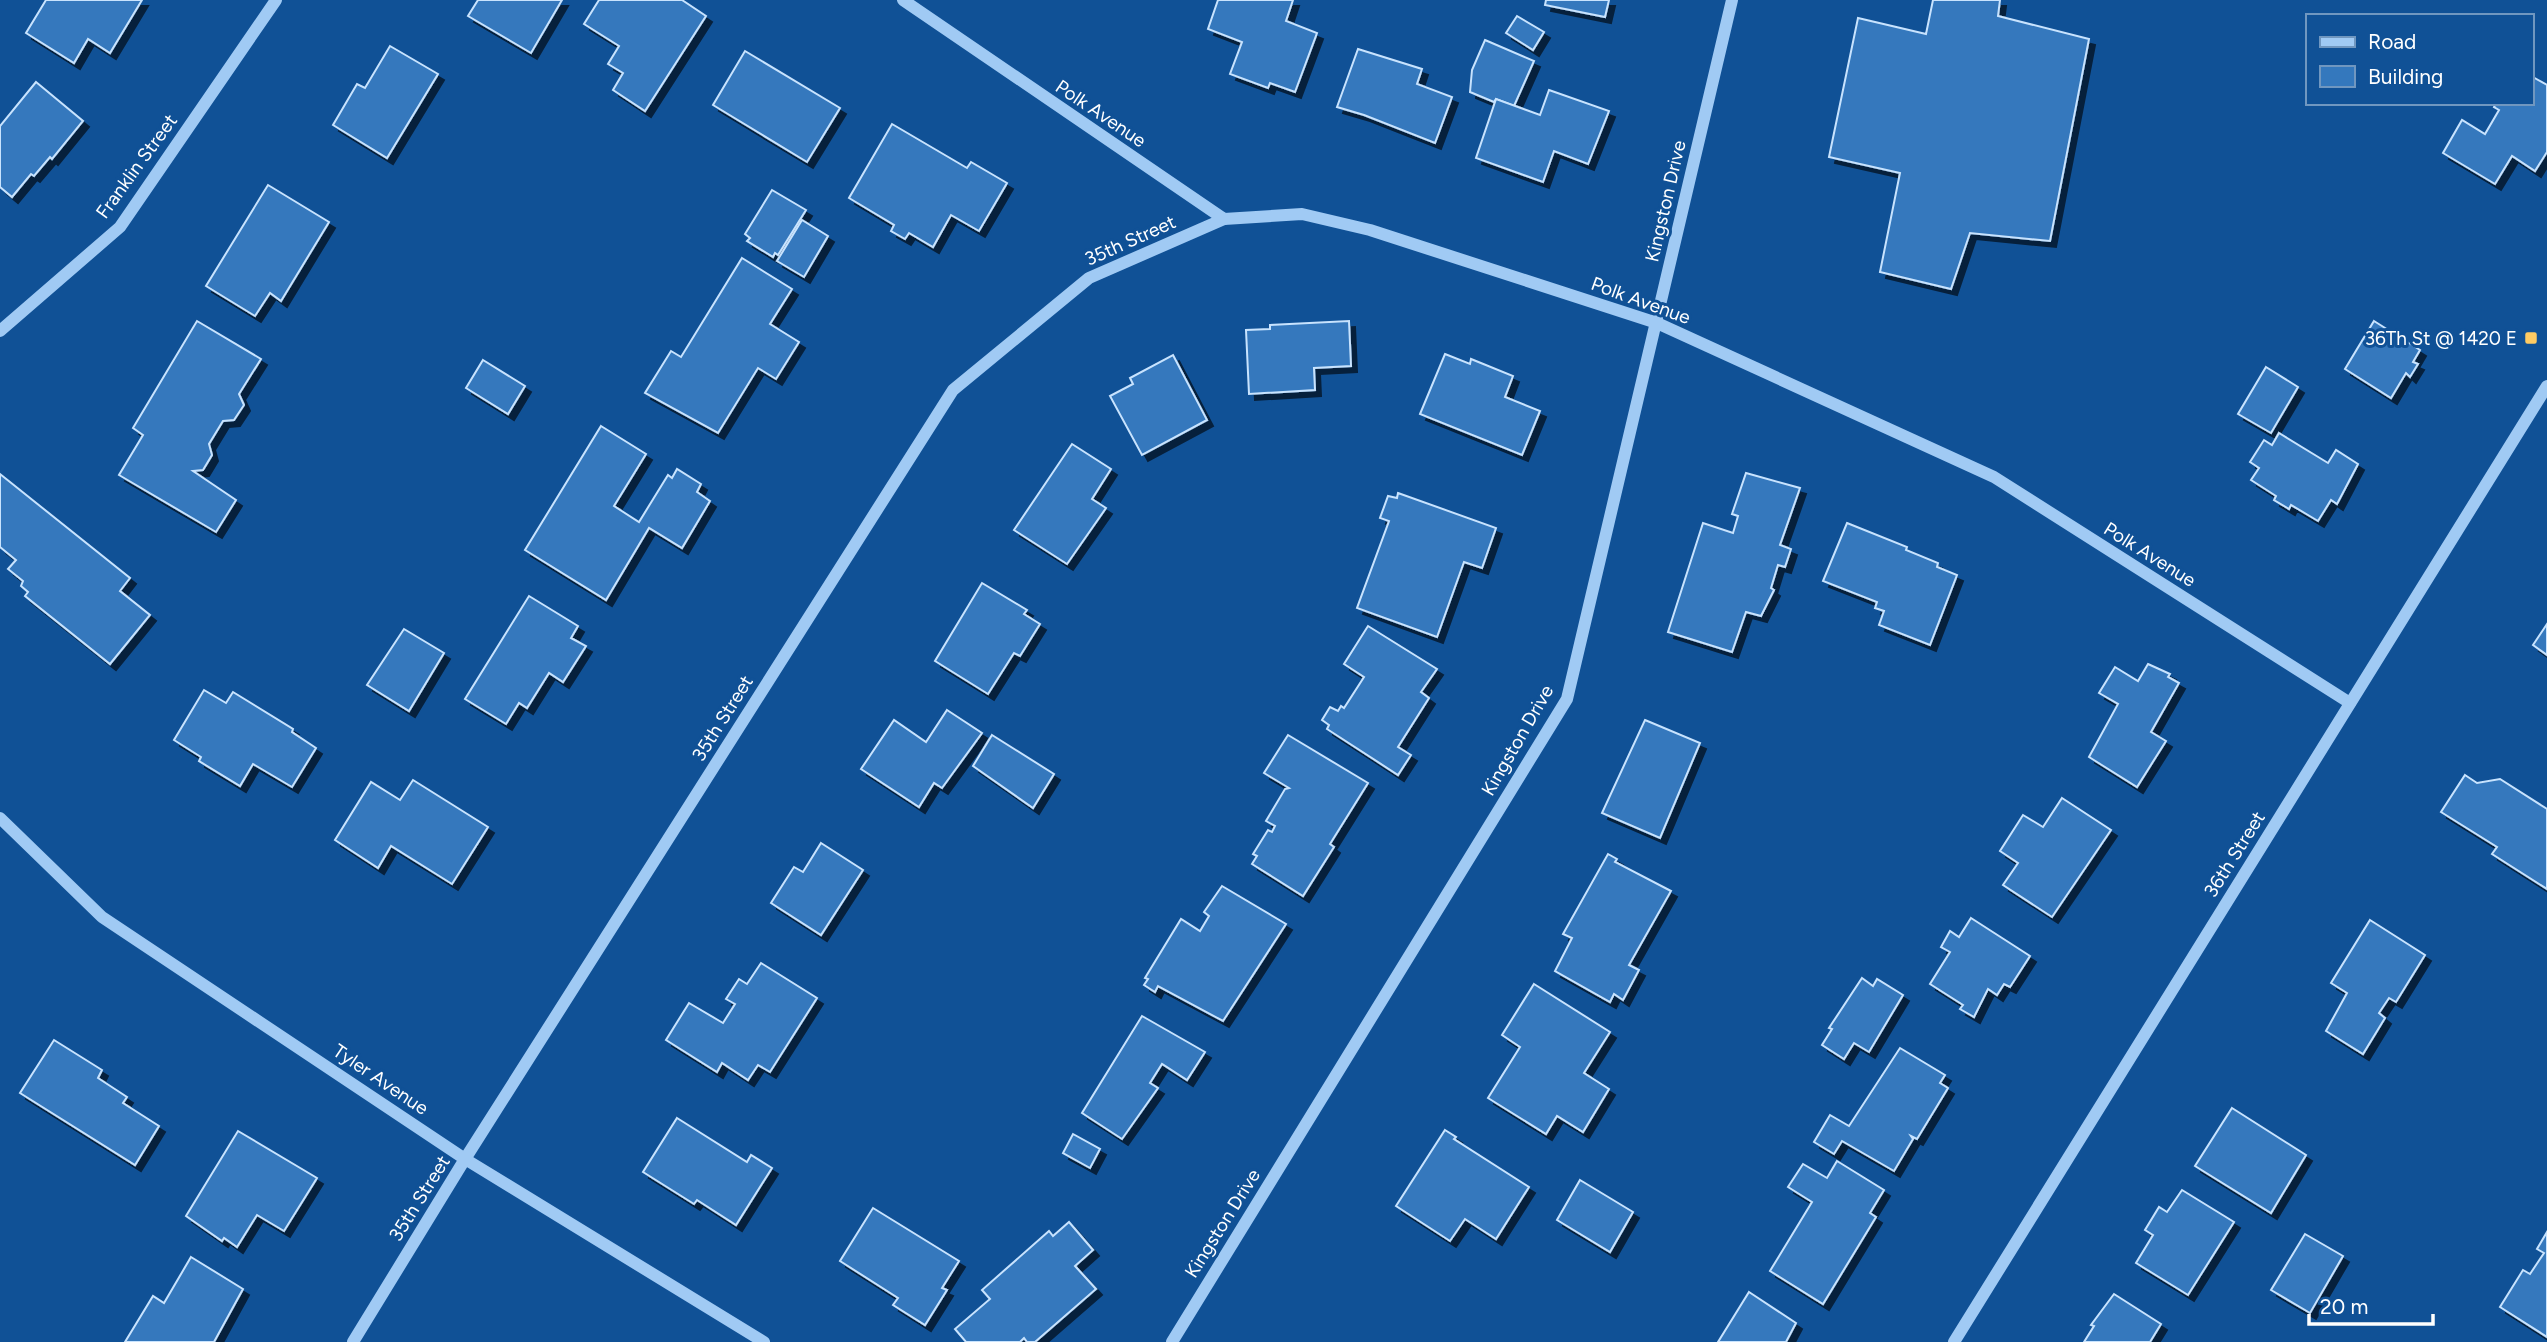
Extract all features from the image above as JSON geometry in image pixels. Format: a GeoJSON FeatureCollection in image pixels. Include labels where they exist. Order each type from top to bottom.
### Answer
{"type":"FeatureCollection","features":[{"type":"Feature","properties":{"kind":"street","name":"Franklin Street"},"geometry":{"type":"LineString","coordinates":[[0,331],[120,227],[276,0]]}},
{"type":"Feature","properties":{"kind":"street","name":"Polk Avenue"},"geometry":{"type":"LineString","coordinates":[[903,0],[1224,219],[1302,214],[1313,216],[1370,230],[1657,323],[1994,477],[2350,703]]}},
{"type":"Feature","properties":{"kind":"street","name":"Kingston Drive"},"geometry":{"type":"LineString","coordinates":[[1172,1342],[1567,699],[1732,0]]}},
{"type":"Feature","properties":{"kind":"street","name":"35th Street"},"geometry":{"type":"LineString","coordinates":[[353,1342],[465,1158],[953,390],[1089,278],[1224,219]]}},
{"type":"Feature","properties":{"kind":"street","name":"36th Street"},"geometry":{"type":"LineString","coordinates":[[1954,1342],[2547,386]]}},
{"type":"Feature","properties":{"kind":"street","name":"Tyler Avenue"},"geometry":{"type":"LineString","coordinates":[[0,818],[102,916],[465,1158],[764,1342]]}},
{"type":"Feature","properties":{"kind":"building"},"geometry":{"type":"Polygon","coordinates":[[[46,0],[142,0],[110,53],[88,39],[74,63],[26,33],[46,0]]]}},
{"type":"Feature","properties":{"kind":"building"},"geometry":{"type":"Polygon","coordinates":[[[478,0],[562,0],[531,53],[468,16],[478,0]]]}},
{"type":"Feature","properties":{"kind":"building"},"geometry":{"type":"Polygon","coordinates":[[[599,0],[682,0],[706,16],[645,111],[613,90],[623,73],[608,64],[619,46],[584,24],[599,0]]]}},
{"type":"Feature","properties":{"kind":"building"},"geometry":{"type":"Polygon","coordinates":[[[1218,0],[1293,0],[1286,21],[1317,33],[1295,92],[1270,83],[1268,88],[1230,74],[1242,42],[1208,29],[1218,0]]]}},
{"type":"Feature","properties":{"kind":"building"},"geometry":{"type":"Polygon","coordinates":[[[1546,0],[1609,0],[1605,17],[1545,5],[1546,0]]]}},
{"type":"Feature","properties":{"kind":"building"},"geometry":{"type":"Polygon","coordinates":[[[1933,0],[2000,0],[1998,16],[2089,39],[2050,241],[1970,233],[1951,289],[1880,272],[1900,173],[1829,157],[1858,18],[1926,34],[1933,0]]]}},
{"type":"Feature","properties":{"kind":"building"},"geometry":{"type":"Polygon","coordinates":[[[1517,16],[1544,32],[1533,50],[1506,33],[1517,16]]]}},
{"type":"Feature","properties":{"kind":"building"},"geometry":{"type":"Polygon","coordinates":[[[1485,40],[1534,61],[1514,106],[1496,99],[1494,102],[1470,92],[1472,70],[1485,40]]]}},
{"type":"Feature","properties":{"kind":"building"},"geometry":{"type":"Polygon","coordinates":[[[390,46],[438,74],[387,158],[333,125],[357,84],[365,88],[390,46]]]}},
{"type":"Feature","properties":{"kind":"building"},"geometry":{"type":"Polygon","coordinates":[[[1358,49],[1422,69],[1417,84],[1452,97],[1435,143],[1337,107],[1358,49]]]}},
{"type":"Feature","properties":{"kind":"building"},"geometry":{"type":"Polygon","coordinates":[[[745,51],[840,108],[807,162],[713,105],[745,51]]]}},
{"type":"Feature","properties":{"kind":"building"},"geometry":{"type":"Polygon","coordinates":[[[2533,77],[2547,85],[2547,152],[2535,171],[2512,156],[2495,184],[2443,153],[2462,120],[2485,134],[2499,110],[2494,107],[2533,105],[2533,77]]]}},
{"type":"Feature","properties":{"kind":"building"},"geometry":{"type":"Polygon","coordinates":[[[36,82],[83,121],[52,159],[50,157],[34,176],[31,174],[12,197],[0,187],[0,126],[36,82]]]}},
{"type":"Feature","properties":{"kind":"building"},"geometry":{"type":"Polygon","coordinates":[[[1549,90],[1609,111],[1588,164],[1554,151],[1543,182],[1476,158],[1496,99],[1540,115],[1549,90]]]}},
{"type":"Feature","properties":{"kind":"building"},"geometry":{"type":"Polygon","coordinates":[[[892,124],[967,168],[971,162],[1007,183],[979,231],[951,215],[933,247],[909,233],[905,239],[891,231],[894,225],[849,198],[892,124]]]}},
{"type":"Feature","properties":{"kind":"building"},"geometry":{"type":"Polygon","coordinates":[[[268,185],[329,222],[281,301],[270,293],[255,316],[206,286],[268,185]]]}},
{"type":"Feature","properties":{"kind":"building"},"geometry":{"type":"Polygon","coordinates":[[[772,190],[806,210],[778,255],[775,253],[773,257],[747,241],[750,238],[745,234],[772,190]]]}},
{"type":"Feature","properties":{"kind":"building"},"geometry":{"type":"Polygon","coordinates":[[[802,220],[828,236],[804,277],[777,261],[802,220]]]}},
{"type":"Feature","properties":{"kind":"building"},"geometry":{"type":"Polygon","coordinates":[[[742,258],[792,289],[770,324],[799,342],[776,379],[758,368],[718,433],[645,393],[671,351],[681,357],[742,258]]]}},
{"type":"Feature","properties":{"kind":"building"},"geometry":{"type":"Polygon","coordinates":[[[197,321],[261,359],[239,394],[244,405],[234,420],[223,421],[209,444],[212,455],[203,470],[193,471],[236,500],[216,532],[119,475],[143,435],[133,428],[197,321]]]}},
{"type":"Feature","properties":{"kind":"building"},"geometry":{"type":"Polygon","coordinates":[[[1349,321],[1351,366],[1314,368],[1315,390],[1249,394],[1246,330],[1270,329],[1270,325],[1349,321]]]}},
{"type":"Feature","properties":{"kind":"building"},"geometry":{"type":"Polygon","coordinates":[[[2374,321],[2420,350],[2413,362],[2418,364],[2410,377],[2406,373],[2391,398],[2345,369],[2374,321]]]}},
{"type":"Feature","properties":{"kind":"building"},"geometry":{"type":"Polygon","coordinates":[[[1445,354],[1470,364],[1471,359],[1513,376],[1505,397],[1540,411],[1522,455],[1420,414],[1445,354]]]}},
{"type":"Feature","properties":{"kind":"building"},"geometry":{"type":"Polygon","coordinates":[[[1173,355],[1207,420],[1142,455],[1110,396],[1133,384],[1130,378],[1173,355]]]}},
{"type":"Feature","properties":{"kind":"building"},"geometry":{"type":"Polygon","coordinates":[[[483,360],[525,386],[508,414],[466,388],[483,360]]]}},
{"type":"Feature","properties":{"kind":"building"},"geometry":{"type":"Polygon","coordinates":[[[2266,367],[2298,387],[2271,433],[2238,414],[2266,367]]]}},
{"type":"Feature","properties":{"kind":"building"},"geometry":{"type":"Polygon","coordinates":[[[601,426],[646,454],[614,506],[639,522],[668,475],[672,478],[677,469],[701,484],[697,492],[710,501],[682,548],[649,528],[606,600],[525,550],[601,426]]]}},
{"type":"Feature","properties":{"kind":"building"},"geometry":{"type":"Polygon","coordinates":[[[2279,433],[2328,463],[2336,450],[2358,464],[2337,504],[2331,500],[2318,521],[2291,505],[2289,509],[2274,500],[2276,496],[2251,480],[2259,468],[2250,462],[2264,440],[2272,445],[2279,433]]]}},
{"type":"Feature","properties":{"kind":"building"},"geometry":{"type":"Polygon","coordinates":[[[1072,444],[1111,469],[1092,499],[1106,508],[1067,564],[1014,530],[1072,444]]]}},
{"type":"Feature","properties":{"kind":"building"},"geometry":{"type":"Polygon","coordinates":[[[1746,473],[1800,488],[1780,545],[1791,549],[1785,567],[1778,565],[1771,588],[1774,590],[1761,616],[1746,612],[1732,652],[1668,632],[1703,523],[1733,533],[1738,516],[1732,514],[1746,473]]]}},
{"type":"Feature","properties":{"kind":"building"},"geometry":{"type":"Polygon","coordinates":[[[0,474],[130,578],[120,591],[150,615],[110,664],[25,596],[28,592],[21,586],[23,581],[8,569],[16,560],[0,547],[0,474]]]}},
{"type":"Feature","properties":{"kind":"building"},"geometry":{"type":"Polygon","coordinates":[[[1398,493],[1496,528],[1482,568],[1464,562],[1437,637],[1357,608],[1389,521],[1380,518],[1388,496],[1397,498],[1398,493]]]}},
{"type":"Feature","properties":{"kind":"building"},"geometry":{"type":"Polygon","coordinates":[[[1847,523],[1907,547],[1906,550],[1938,563],[1937,567],[1957,575],[1930,645],[1879,625],[1884,611],[1875,608],[1877,602],[1823,581],[1847,523]]]}},
{"type":"Feature","properties":{"kind":"building"},"geometry":{"type":"Polygon","coordinates":[[[982,583],[1027,610],[1024,614],[1040,624],[1020,656],[1014,653],[988,694],[935,661],[982,583]]]}},
{"type":"Feature","properties":{"kind":"building"},"geometry":{"type":"Polygon","coordinates":[[[529,596],[578,626],[571,638],[586,646],[563,682],[549,673],[527,708],[519,703],[506,724],[465,699],[529,596]]]}},
{"type":"Feature","properties":{"kind":"building"},"geometry":{"type":"Polygon","coordinates":[[[2547,624],[2547,655],[2533,645],[2547,624]]]}},
{"type":"Feature","properties":{"kind":"building"},"geometry":{"type":"Polygon","coordinates":[[[1368,626],[1437,669],[1421,692],[1429,698],[1398,747],[1411,755],[1398,775],[1327,729],[1329,725],[1322,720],[1330,707],[1338,711],[1341,706],[1344,708],[1364,677],[1344,664],[1368,626]]]}},
{"type":"Feature","properties":{"kind":"building"},"geometry":{"type":"Polygon","coordinates":[[[404,629],[444,653],[409,711],[367,685],[404,629]]]}},
{"type":"Feature","properties":{"kind":"building"},"geometry":{"type":"Polygon","coordinates":[[[2148,664],[2170,674],[2168,677],[2179,683],[2151,732],[2166,741],[2137,787],[2089,757],[2118,704],[2099,693],[2115,667],[2138,681],[2148,664]]]}},
{"type":"Feature","properties":{"kind":"building"},"geometry":{"type":"Polygon","coordinates":[[[204,690],[226,703],[233,692],[293,729],[292,732],[316,748],[292,787],[253,764],[240,786],[199,761],[201,757],[174,740],[204,690]]]}},
{"type":"Feature","properties":{"kind":"building"},"geometry":{"type":"Polygon","coordinates":[[[947,710],[982,733],[942,788],[934,783],[919,807],[861,769],[894,720],[926,742],[947,710]]]}},
{"type":"Feature","properties":{"kind":"building"},"geometry":{"type":"Polygon","coordinates":[[[1645,720],[1700,743],[1660,838],[1602,813],[1645,720]]]}},
{"type":"Feature","properties":{"kind":"building"},"geometry":{"type":"Polygon","coordinates":[[[992,735],[1054,774],[1033,808],[973,766],[992,735]]]}},
{"type":"Feature","properties":{"kind":"building"},"geometry":{"type":"Polygon","coordinates":[[[1288,735],[1368,783],[1330,844],[1334,847],[1303,896],[1252,864],[1257,856],[1253,854],[1268,830],[1272,832],[1275,826],[1266,821],[1285,789],[1289,788],[1264,773],[1288,735]]]}},
{"type":"Feature","properties":{"kind":"building"},"geometry":{"type":"Polygon","coordinates":[[[2465,775],[2477,783],[2500,779],[2547,809],[2547,889],[2492,854],[2497,847],[2441,812],[2465,775]]]}},
{"type":"Feature","properties":{"kind":"building"},"geometry":{"type":"Polygon","coordinates":[[[413,780],[488,827],[452,884],[391,846],[378,868],[335,840],[371,782],[400,800],[413,780]]]}},
{"type":"Feature","properties":{"kind":"building"},"geometry":{"type":"Polygon","coordinates":[[[2062,798],[2111,830],[2052,917],[2003,885],[2018,863],[2000,851],[2023,815],[2043,827],[2062,798]]]}},
{"type":"Feature","properties":{"kind":"building"},"geometry":{"type":"Polygon","coordinates":[[[821,843],[863,870],[821,935],[771,903],[794,867],[803,872],[821,843]]]}},
{"type":"Feature","properties":{"kind":"building"},"geometry":{"type":"Polygon","coordinates":[[[1608,854],[1617,859],[1615,862],[1671,891],[1629,965],[1639,970],[1623,1000],[1614,994],[1610,1002],[1555,971],[1572,938],[1563,934],[1608,854]]]}},
{"type":"Feature","properties":{"kind":"building"},"geometry":{"type":"Polygon","coordinates":[[[1222,886],[1286,924],[1223,1021],[1158,986],[1155,992],[1144,985],[1148,979],[1145,978],[1181,919],[1200,931],[1209,916],[1204,912],[1222,886]]]}},
{"type":"Feature","properties":{"kind":"building"},"geometry":{"type":"Polygon","coordinates":[[[1971,918],[2030,956],[2010,987],[2004,984],[1997,995],[1988,989],[1974,1017],[1960,1009],[1963,1005],[1930,984],[1950,952],[1941,947],[1950,931],[1959,937],[1971,918]]]}},
{"type":"Feature","properties":{"kind":"building"},"geometry":{"type":"Polygon","coordinates":[[[2370,920],[2425,955],[2396,1002],[2389,998],[2379,1013],[2385,1018],[2363,1054],[2326,1031],[2347,993],[2331,983],[2370,920]]]}},
{"type":"Feature","properties":{"kind":"building"},"geometry":{"type":"Polygon","coordinates":[[[761,963],[817,998],[770,1072],[758,1065],[748,1080],[722,1063],[717,1072],[666,1040],[689,1003],[723,1023],[735,1004],[726,999],[739,979],[747,984],[761,963]]]}},
{"type":"Feature","properties":{"kind":"building"},"geometry":{"type":"Polygon","coordinates":[[[1862,978],[1873,986],[1877,979],[1903,995],[1869,1052],[1854,1043],[1844,1059],[1822,1045],[1832,1029],[1829,1028],[1862,978]]]}},
{"type":"Feature","properties":{"kind":"building"},"geometry":{"type":"Polygon","coordinates":[[[1534,984],[1610,1032],[1584,1073],[1609,1089],[1583,1132],[1557,1116],[1546,1134],[1488,1098],[1520,1047],[1502,1035],[1534,984]]]}},
{"type":"Feature","properties":{"kind":"building"},"geometry":{"type":"Polygon","coordinates":[[[1142,1016],[1205,1052],[1187,1080],[1162,1064],[1150,1083],[1158,1088],[1122,1139],[1082,1113],[1142,1016]]]}},
{"type":"Feature","properties":{"kind":"building"},"geometry":{"type":"Polygon","coordinates":[[[54,1040],[102,1070],[98,1078],[127,1097],[123,1103],[159,1126],[135,1165],[20,1093],[54,1040]]]}},
{"type":"Feature","properties":{"kind":"building"},"geometry":{"type":"Polygon","coordinates":[[[1900,1048],[1945,1075],[1940,1083],[1948,1088],[1917,1139],[1911,1136],[1913,1139],[1894,1171],[1842,1141],[1834,1154],[1814,1142],[1830,1115],[1849,1126],[1900,1048]]]}},
{"type":"Feature","properties":{"kind":"building"},"geometry":{"type":"Polygon","coordinates":[[[2232,1108],[2306,1155],[2271,1213],[2195,1166],[2232,1108]]]}},
{"type":"Feature","properties":{"kind":"building"},"geometry":{"type":"Polygon","coordinates":[[[677,1118],[747,1162],[751,1155],[772,1168],[736,1225],[697,1200],[694,1204],[643,1172],[677,1118]]]}},
{"type":"Feature","properties":{"kind":"building"},"geometry":{"type":"Polygon","coordinates":[[[1445,1130],[1456,1137],[1454,1139],[1529,1187],[1496,1239],[1465,1219],[1450,1241],[1396,1206],[1445,1130]]]}},
{"type":"Feature","properties":{"kind":"building"},"geometry":{"type":"Polygon","coordinates":[[[238,1131],[317,1178],[284,1231],[257,1215],[237,1247],[224,1238],[222,1241],[186,1216],[238,1131]]]}},
{"type":"Feature","properties":{"kind":"building"},"geometry":{"type":"Polygon","coordinates":[[[1073,1134],[1100,1149],[1090,1168],[1063,1153],[1073,1134]]]}},
{"type":"Feature","properties":{"kind":"building"},"geometry":{"type":"Polygon","coordinates":[[[1837,1161],[1884,1190],[1870,1213],[1876,1217],[1823,1304],[1770,1271],[1812,1202],[1788,1187],[1803,1164],[1827,1178],[1837,1161]]]}},
{"type":"Feature","properties":{"kind":"building"},"geometry":{"type":"Polygon","coordinates":[[[1580,1180],[1633,1212],[1610,1252],[1557,1220],[1580,1180]]]}},
{"type":"Feature","properties":{"kind":"building"},"geometry":{"type":"Polygon","coordinates":[[[2182,1190],[2234,1222],[2188,1295],[2136,1263],[2153,1235],[2145,1230],[2159,1207],[2167,1212],[2182,1190]]]}},
{"type":"Feature","properties":{"kind":"building"},"geometry":{"type":"Polygon","coordinates":[[[873,1208],[959,1261],[942,1288],[947,1290],[925,1325],[893,1305],[898,1298],[840,1261],[873,1208]]]}},
{"type":"Feature","properties":{"kind":"building"},"geometry":{"type":"Polygon","coordinates":[[[1069,1222],[1093,1250],[1075,1266],[1096,1289],[1035,1342],[1027,1342],[1024,1338],[1020,1342],[966,1342],[955,1329],[990,1299],[982,1290],[1049,1231],[1053,1236],[1069,1222]]]}},
{"type":"Feature","properties":{"kind":"building"},"geometry":{"type":"Polygon","coordinates":[[[2547,1232],[2547,1337],[2500,1307],[2523,1270],[2530,1274],[2544,1253],[2537,1249],[2547,1232]]]}},
{"type":"Feature","properties":{"kind":"building"},"geometry":{"type":"Polygon","coordinates":[[[2305,1234],[2343,1256],[2310,1313],[2271,1290],[2305,1234]]]}},
{"type":"Feature","properties":{"kind":"building"},"geometry":{"type":"Polygon","coordinates":[[[191,1257],[243,1289],[214,1342],[125,1342],[153,1296],[164,1303],[191,1257]]]}},
{"type":"Feature","properties":{"kind":"building"},"geometry":{"type":"Polygon","coordinates":[[[1749,1292],[1796,1323],[1786,1342],[1718,1342],[1749,1292]]]}},
{"type":"Feature","properties":{"kind":"building"},"geometry":{"type":"Polygon","coordinates":[[[2114,1294],[2161,1324],[2150,1342],[2084,1342],[2094,1326],[2091,1325],[2114,1294]]]}},
{"type":"Feature","properties":{"kind":"place","name":"36Th St @ 1420 E"},"geometry":{"type":"Point","coordinates":[2531,338]}}]}
